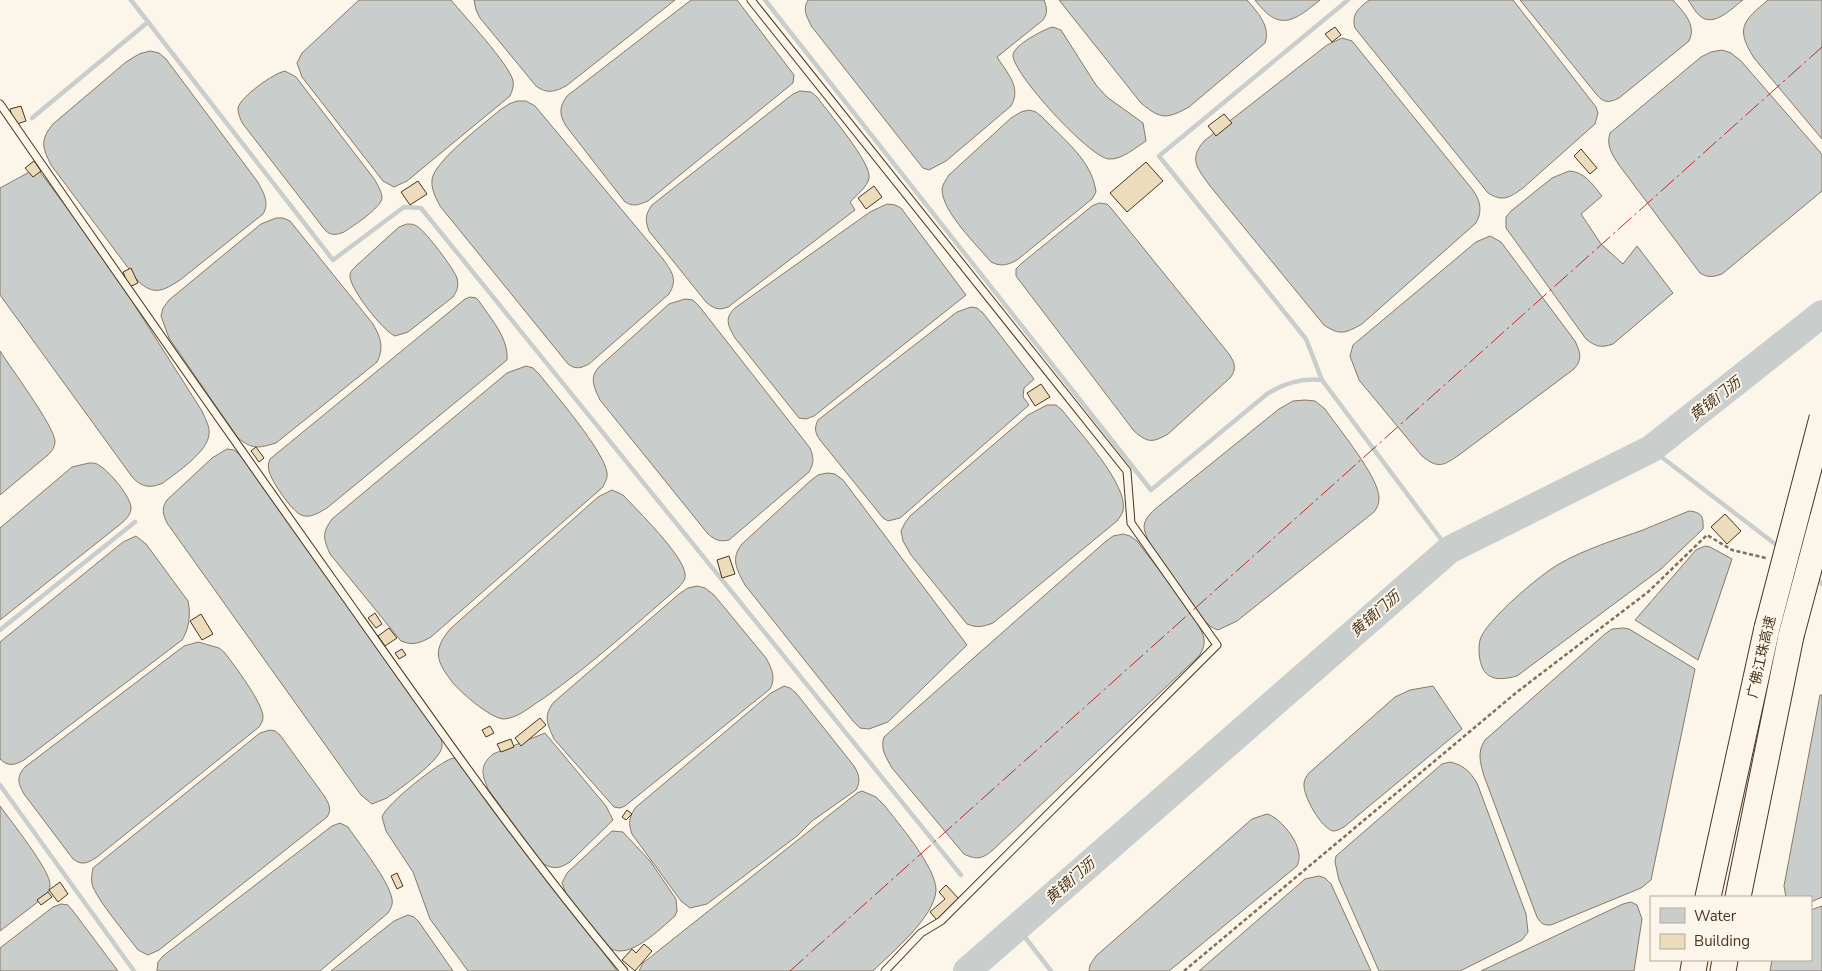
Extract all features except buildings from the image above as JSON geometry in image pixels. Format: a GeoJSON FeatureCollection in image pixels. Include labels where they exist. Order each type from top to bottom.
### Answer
{"type":"FeatureCollection","features":[{"type":"Feature","properties":{"kind":"highway","name":"广佛江珠高速"},"geometry":{"type":"LineString","coordinates":[[1708,896],[1767,628],[1822,418]]}},
{"type":"Feature","properties":{"kind":"highway","name":"广佛江珠高速"},"geometry":{"type":"LineString","coordinates":[[1738,896],[1791,636],[1822,520]]}},
{"type":"Feature","properties":{"kind":"lane"},"geometry":{"type":"LineString","coordinates":[[751,0],[1127,470],[1131,523],[1217,645],[941,921],[921,933],[885,971]]}},
{"type":"Feature","properties":{"kind":"lane"},"geometry":{"type":"LineString","coordinates":[[0,104],[189,378],[486,796],[570,907],[624,971]]}},
{"type":"Feature","properties":{"kind":"path"},"geometry":{"type":"LineString","coordinates":[[1184,971],[1517,692],[1648,592],[1707,534],[1732,550],[1768,559]]}},
{"type":"Feature","properties":{"kind":"water"},"geometry":{"type":"Polygon","coordinates":[[[359,0],[451,0],[504,64],[513,81],[510,96],[407,181],[394,187],[383,181],[302,77],[297,63],[302,53],[359,0]]]}},
{"type":"Feature","properties":{"kind":"water"},"geometry":{"type":"Polygon","coordinates":[[[474,0],[675,0],[566,86],[551,91],[536,86],[480,18],[474,0]]]}},
{"type":"Feature","properties":{"kind":"water"},"geometry":{"type":"Polygon","coordinates":[[[691,0],[737,0],[794,75],[793,83],[648,201],[631,205],[625,202],[566,126],[562,118],[561,107],[567,96],[691,0]]]}},
{"type":"Feature","properties":{"kind":"water"},"geometry":{"type":"Polygon","coordinates":[[[808,0],[1044,0],[1046,15],[1043,20],[997,57],[1014,86],[1015,93],[1011,106],[946,161],[929,170],[923,168],[812,27],[805,10],[808,0]]]}},
{"type":"Feature","properties":{"kind":"water"},"geometry":{"type":"Polygon","coordinates":[[[1059,0],[1247,0],[1265,25],[1265,43],[1189,107],[1175,114],[1159,115],[1141,103],[1059,0]]]}},
{"type":"Feature","properties":{"kind":"water"},"geometry":{"type":"Polygon","coordinates":[[[1255,0],[1320,0],[1294,18],[1279,20],[1271,17],[1255,0]]]}},
{"type":"Feature","properties":{"kind":"water"},"geometry":{"type":"Polygon","coordinates":[[[1369,0],[1513,0],[1596,107],[1598,113],[1595,124],[1523,188],[1506,198],[1493,196],[1488,193],[1355,28],[1355,15],[1369,0]]]}},
{"type":"Feature","properties":{"kind":"water"},"geometry":{"type":"Polygon","coordinates":[[[1520,0],[1673,0],[1688,19],[1691,35],[1689,41],[1619,98],[1612,101],[1602,100],[1520,0]]]}},
{"type":"Feature","properties":{"kind":"water"},"geometry":{"type":"Polygon","coordinates":[[[1688,0],[1743,0],[1728,12],[1711,20],[1700,16],[1688,0]]]}},
{"type":"Feature","properties":{"kind":"water"},"geometry":{"type":"Polygon","coordinates":[[[1768,0],[1822,0],[1822,139],[1754,58],[1748,48],[1743,32],[1745,26],[1753,14],[1768,0]]]}},
{"type":"Feature","properties":{"kind":"water"},"geometry":{"type":"Polygon","coordinates":[[[1053,27],[1061,30],[1096,85],[1107,97],[1143,123],[1146,141],[1129,153],[1109,159],[1099,155],[1086,145],[1038,96],[1016,65],[1013,55],[1018,47],[1037,34],[1053,27]]]}},
{"type":"Feature","properties":{"kind":"water"},"geometry":{"type":"Polygon","coordinates":[[[1342,38],[1352,41],[1472,189],[1479,201],[1480,209],[1476,223],[1362,324],[1339,332],[1324,325],[1210,186],[1196,164],[1196,154],[1204,141],[1327,45],[1342,38]]]}},
{"type":"Feature","properties":{"kind":"water"},"geometry":{"type":"Polygon","coordinates":[[[1722,50],[1731,53],[1741,61],[1820,152],[1822,155],[1822,191],[1722,274],[1706,276],[1700,273],[1619,165],[1609,146],[1609,138],[1610,133],[1701,57],[1711,52],[1722,50]]]}},
{"type":"Feature","properties":{"kind":"water"},"geometry":{"type":"Polygon","coordinates":[[[150,51],[159,53],[166,59],[257,181],[266,201],[263,214],[180,280],[169,287],[159,290],[149,289],[138,281],[51,165],[44,148],[44,139],[53,124],[126,62],[139,54],[150,51]]]}},
{"type":"Feature","properties":{"kind":"water"},"geometry":{"type":"Polygon","coordinates":[[[285,71],[296,77],[375,180],[381,191],[382,198],[377,207],[344,232],[334,234],[325,230],[243,124],[239,116],[238,108],[240,103],[251,92],[285,71]]]}},
{"type":"Feature","properties":{"kind":"water"},"geometry":{"type":"Polygon","coordinates":[[[800,91],[811,92],[817,97],[839,125],[864,161],[868,171],[868,181],[850,202],[855,210],[728,307],[721,309],[711,306],[649,231],[646,221],[648,212],[652,205],[793,94],[800,91]]]}},
{"type":"Feature","properties":{"kind":"water"},"geometry":{"type":"Polygon","coordinates":[[[517,101],[526,101],[535,106],[663,259],[673,276],[672,289],[669,294],[589,364],[581,367],[576,368],[568,364],[440,206],[433,190],[432,180],[435,172],[450,153],[500,110],[517,101]]]}},
{"type":"Feature","properties":{"kind":"water"},"geometry":{"type":"Polygon","coordinates":[[[1029,110],[1036,112],[1042,117],[1083,160],[1089,170],[1096,192],[1092,199],[1017,260],[1001,265],[991,262],[961,228],[948,208],[942,189],[949,175],[1011,118],[1029,110]]]}},
{"type":"Feature","properties":{"kind":"water"},"geometry":{"type":"Polygon","coordinates":[[[37,168],[102,254],[202,411],[207,422],[209,434],[198,455],[163,483],[147,486],[140,484],[133,478],[0,295],[0,188],[37,168]]]}},
{"type":"Feature","properties":{"kind":"water"},"geometry":{"type":"Polygon","coordinates":[[[1569,171],[1584,176],[1602,196],[1581,214],[1601,244],[1623,264],[1637,246],[1673,293],[1613,344],[1609,345],[1599,346],[1586,339],[1506,228],[1506,217],[1511,211],[1552,178],[1569,171]]]}},
{"type":"Feature","properties":{"kind":"water"},"geometry":{"type":"Polygon","coordinates":[[[1099,203],[1107,204],[1111,208],[1229,354],[1234,363],[1234,372],[1230,378],[1168,434],[1154,440],[1147,440],[1134,431],[1016,276],[1016,269],[1022,263],[1092,206],[1099,203]]]}},
{"type":"Feature","properties":{"kind":"water"},"geometry":{"type":"Polygon","coordinates":[[[887,204],[901,208],[966,295],[814,416],[806,419],[799,418],[735,338],[729,326],[729,315],[735,308],[870,212],[887,204]]]}},
{"type":"Feature","properties":{"kind":"water"},"geometry":{"type":"Polygon","coordinates":[[[276,218],[290,221],[373,324],[380,338],[381,348],[377,362],[276,443],[256,447],[248,445],[238,438],[169,338],[161,316],[163,308],[169,300],[261,224],[276,218]]]}},
{"type":"Feature","properties":{"kind":"water"},"geometry":{"type":"Polygon","coordinates":[[[407,224],[418,227],[433,243],[455,273],[458,286],[453,297],[408,332],[395,336],[368,309],[355,290],[350,274],[354,268],[399,227],[407,224]]]}},
{"type":"Feature","properties":{"kind":"water"},"geometry":{"type":"Polygon","coordinates":[[[1490,236],[1501,242],[1575,341],[1580,359],[1574,369],[1459,455],[1444,464],[1432,463],[1422,456],[1359,380],[1350,356],[1353,345],[1476,242],[1490,236]]]}},
{"type":"Feature","properties":{"kind":"water"},"geometry":{"type":"Polygon","coordinates":[[[470,297],[476,298],[479,301],[498,329],[505,344],[507,360],[327,508],[308,516],[297,512],[287,502],[274,482],[269,469],[270,459],[465,299],[470,297]]]}},
{"type":"Feature","properties":{"kind":"water"},"geometry":{"type":"Polygon","coordinates":[[[685,299],[693,300],[699,306],[810,448],[813,458],[809,472],[726,541],[718,540],[708,534],[600,400],[593,379],[599,367],[669,304],[685,299]]]}},
{"type":"Feature","properties":{"kind":"water"},"geometry":{"type":"Polygon","coordinates":[[[971,307],[977,308],[983,313],[1034,379],[1024,388],[1023,397],[1029,405],[900,518],[888,521],[883,518],[820,440],[816,430],[818,420],[957,312],[971,307]]]}},
{"type":"Feature","properties":{"kind":"water"},"geometry":{"type":"Polygon","coordinates":[[[0,351],[40,410],[53,433],[55,441],[53,449],[48,455],[0,495],[0,351]]]}},
{"type":"Feature","properties":{"kind":"water"},"geometry":{"type":"Polygon","coordinates":[[[526,366],[533,368],[539,374],[598,451],[607,473],[603,487],[431,637],[416,643],[401,641],[330,554],[325,540],[326,528],[332,519],[507,373],[526,366]]]}},
{"type":"Feature","properties":{"kind":"water"},"geometry":{"type":"Polygon","coordinates":[[[1293,401],[1315,401],[1325,409],[1357,453],[1377,489],[1378,506],[1374,512],[1237,621],[1218,630],[1211,627],[1205,621],[1160,560],[1146,535],[1144,526],[1146,520],[1158,507],[1279,409],[1293,401]]]}},
{"type":"Feature","properties":{"kind":"water"},"geometry":{"type":"Polygon","coordinates":[[[1047,405],[1056,405],[1062,410],[1101,459],[1118,487],[1123,500],[1123,511],[1117,521],[993,623],[980,626],[967,624],[911,555],[903,541],[901,531],[910,516],[1028,415],[1047,405]]]}},
{"type":"Feature","properties":{"kind":"water"},"geometry":{"type":"Polygon","coordinates":[[[227,449],[234,450],[243,457],[435,728],[442,741],[440,752],[435,759],[419,774],[387,798],[372,804],[361,795],[164,517],[164,506],[167,500],[212,458],[227,449]]]}},
{"type":"Feature","properties":{"kind":"water"},"geometry":{"type":"Polygon","coordinates":[[[89,463],[99,465],[119,485],[130,503],[130,514],[123,522],[0,620],[0,528],[72,467],[89,463]]]}},
{"type":"Feature","properties":{"kind":"water"},"geometry":{"type":"Polygon","coordinates":[[[835,474],[843,480],[967,645],[888,722],[869,729],[860,728],[853,721],[745,585],[736,564],[736,555],[742,544],[809,482],[818,475],[835,474]]]}},
{"type":"Feature","properties":{"kind":"water"},"geometry":{"type":"Polygon","coordinates":[[[612,490],[623,495],[669,545],[683,566],[684,581],[613,644],[544,698],[520,714],[510,718],[498,718],[475,703],[460,690],[445,672],[441,666],[438,654],[441,642],[450,629],[598,497],[612,490]]]}},
{"type":"Feature","properties":{"kind":"water"},"geometry":{"type":"Polygon","coordinates":[[[1689,511],[1696,512],[1701,516],[1703,529],[1661,569],[1517,676],[1498,679],[1486,673],[1482,666],[1479,651],[1480,640],[1484,632],[1502,610],[1540,577],[1559,564],[1579,554],[1689,511]]]}},
{"type":"Feature","properties":{"kind":"water"},"geometry":{"type":"Polygon","coordinates":[[[1123,534],[1137,541],[1186,605],[1201,631],[1204,646],[1199,656],[991,851],[977,858],[964,854],[892,768],[883,749],[884,737],[1105,542],[1113,536],[1123,534]]]}},
{"type":"Feature","properties":{"kind":"water"},"geometry":{"type":"Polygon","coordinates":[[[136,536],[146,544],[188,601],[189,621],[182,640],[24,760],[15,764],[6,763],[0,759],[0,642],[123,542],[136,536]]]}},
{"type":"Feature","properties":{"kind":"water"},"geometry":{"type":"Polygon","coordinates":[[[1705,546],[1732,559],[1698,660],[1635,620],[1696,550],[1705,546]]]}},
{"type":"Feature","properties":{"kind":"water"},"geometry":{"type":"Polygon","coordinates":[[[697,586],[705,588],[714,595],[766,658],[772,674],[772,685],[770,689],[625,806],[620,808],[614,807],[554,739],[547,720],[548,711],[554,702],[679,594],[688,588],[697,586]]]}},
{"type":"Feature","properties":{"kind":"water"},"geometry":{"type":"Polygon","coordinates":[[[1612,629],[1629,629],[1695,669],[1651,880],[1641,888],[1551,925],[1544,924],[1537,917],[1484,776],[1480,762],[1482,744],[1605,634],[1612,629]]]}},
{"type":"Feature","properties":{"kind":"water"},"geometry":{"type":"Polygon","coordinates":[[[198,642],[219,648],[225,653],[258,703],[263,717],[261,724],[97,857],[85,863],[76,861],[24,794],[19,783],[20,774],[25,767],[184,646],[198,642]]]}},
{"type":"Feature","properties":{"kind":"water"},"geometry":{"type":"Polygon","coordinates":[[[784,686],[796,693],[854,766],[859,778],[858,787],[707,904],[690,908],[681,901],[632,834],[630,827],[631,815],[635,808],[771,693],[784,686]]]}},
{"type":"Feature","properties":{"kind":"water"},"geometry":{"type":"Polygon","coordinates":[[[1433,686],[1462,729],[1344,827],[1334,831],[1328,829],[1318,818],[1306,796],[1304,789],[1305,778],[1395,697],[1410,690],[1433,686]]]}},
{"type":"Feature","properties":{"kind":"water"},"geometry":{"type":"Polygon","coordinates":[[[1820,695],[1822,695],[1822,897],[1812,902],[1812,896],[1786,896],[1784,886],[1820,695]]]}},
{"type":"Feature","properties":{"kind":"water"},"geometry":{"type":"Polygon","coordinates":[[[270,730],[280,735],[325,797],[330,809],[329,814],[159,950],[148,955],[138,950],[105,908],[95,891],[92,884],[93,868],[260,733],[270,730]]]}},
{"type":"Feature","properties":{"kind":"water"},"geometry":{"type":"Polygon","coordinates":[[[545,733],[606,806],[613,820],[570,862],[556,868],[541,862],[488,789],[483,774],[485,762],[493,754],[545,733]]]}},
{"type":"Feature","properties":{"kind":"water"},"geometry":{"type":"Polygon","coordinates":[[[453,758],[465,763],[617,971],[468,971],[430,919],[413,872],[386,831],[382,817],[393,803],[414,784],[453,758]]]}},
{"type":"Feature","properties":{"kind":"water"},"geometry":{"type":"Polygon","coordinates":[[[1450,762],[1466,769],[1477,783],[1526,914],[1528,932],[1522,940],[1460,971],[1379,971],[1339,880],[1335,862],[1336,856],[1442,764],[1450,762]]]}},
{"type":"Feature","properties":{"kind":"water"},"geometry":{"type":"Polygon","coordinates":[[[862,791],[876,797],[907,834],[930,870],[936,890],[934,900],[920,923],[901,945],[873,971],[639,971],[643,963],[857,793],[862,791]]]}},
{"type":"Feature","properties":{"kind":"water"},"geometry":{"type":"Polygon","coordinates":[[[0,806],[44,869],[49,878],[50,885],[49,891],[43,898],[0,931],[0,806]]]}},
{"type":"Feature","properties":{"kind":"water"},"geometry":{"type":"Polygon","coordinates":[[[1267,814],[1282,824],[1297,845],[1299,860],[1297,866],[1169,971],[1089,971],[1090,965],[1096,956],[1252,819],[1267,814]]]}},
{"type":"Feature","properties":{"kind":"water"},"geometry":{"type":"Polygon","coordinates":[[[340,823],[348,827],[379,872],[389,891],[392,903],[388,913],[320,971],[157,971],[158,962],[163,956],[332,826],[340,823]]]}},
{"type":"Feature","properties":{"kind":"water"},"geometry":{"type":"Polygon","coordinates":[[[612,831],[623,832],[650,861],[676,899],[677,911],[675,916],[653,935],[635,947],[618,951],[610,948],[567,896],[562,883],[567,873],[612,831]]]}},
{"type":"Feature","properties":{"kind":"water"},"geometry":{"type":"Polygon","coordinates":[[[1319,876],[1325,878],[1331,884],[1371,971],[1199,971],[1305,879],[1319,876]]]}},
{"type":"Feature","properties":{"kind":"water"},"geometry":{"type":"Polygon","coordinates":[[[1631,902],[1637,905],[1642,919],[1634,971],[1481,971],[1623,904],[1631,902]]]}},
{"type":"Feature","properties":{"kind":"water"},"geometry":{"type":"Polygon","coordinates":[[[61,904],[68,905],[118,971],[0,971],[0,948],[53,907],[61,904]]]}},
{"type":"Feature","properties":{"kind":"water"},"geometry":{"type":"Polygon","coordinates":[[[1822,906],[1822,971],[1770,971],[1772,961],[1812,961],[1812,910],[1822,906]]]}},
{"type":"Feature","properties":{"kind":"water"},"geometry":{"type":"Polygon","coordinates":[[[408,915],[414,917],[419,922],[453,971],[331,971],[394,921],[408,915]]]}},
{"type":"Feature","properties":{"kind":"waterway"},"geometry":{"type":"LineString","coordinates":[[131,0],[333,260],[404,207],[421,208],[961,875]]}},
{"type":"Feature","properties":{"kind":"waterway"},"geometry":{"type":"LineString","coordinates":[[765,0],[1151,490],[1267,394],[1293,382],[1322,380]]}},
{"type":"Feature","properties":{"kind":"waterway"},"geometry":{"type":"LineString","coordinates":[[1348,0],[1159,156],[1306,339],[1322,380],[1449,550]]}},
{"type":"Feature","properties":{"kind":"waterway"},"geometry":{"type":"LineString","coordinates":[[32,118],[148,22]]}},
{"type":"Feature","properties":{"kind":"waterway","name":"黄镜门沥"},"geometry":{"type":"LineString","coordinates":[[967,971],[1449,550],[1651,449],[1822,314]]}},
{"type":"Feature","properties":{"kind":"waterway"},"geometry":{"type":"LineString","coordinates":[[1651,449],[1779,547]]}},
{"type":"Feature","properties":{"kind":"waterway"},"geometry":{"type":"LineString","coordinates":[[0,630],[135,522]]}},
{"type":"Feature","properties":{"kind":"waterway"},"geometry":{"type":"LineString","coordinates":[[1816,577],[1822,584]]}},
{"type":"Feature","properties":{"kind":"waterway"},"geometry":{"type":"LineString","coordinates":[[0,785],[134,971]]}},
{"type":"Feature","properties":{"kind":"waterway"},"geometry":{"type":"LineString","coordinates":[[1017,927],[1051,971]]}},
{"type":"Feature","properties":{"kind":"power"},"geometry":{"type":"LineString","coordinates":[[790,971],[1822,47]]}}]}
